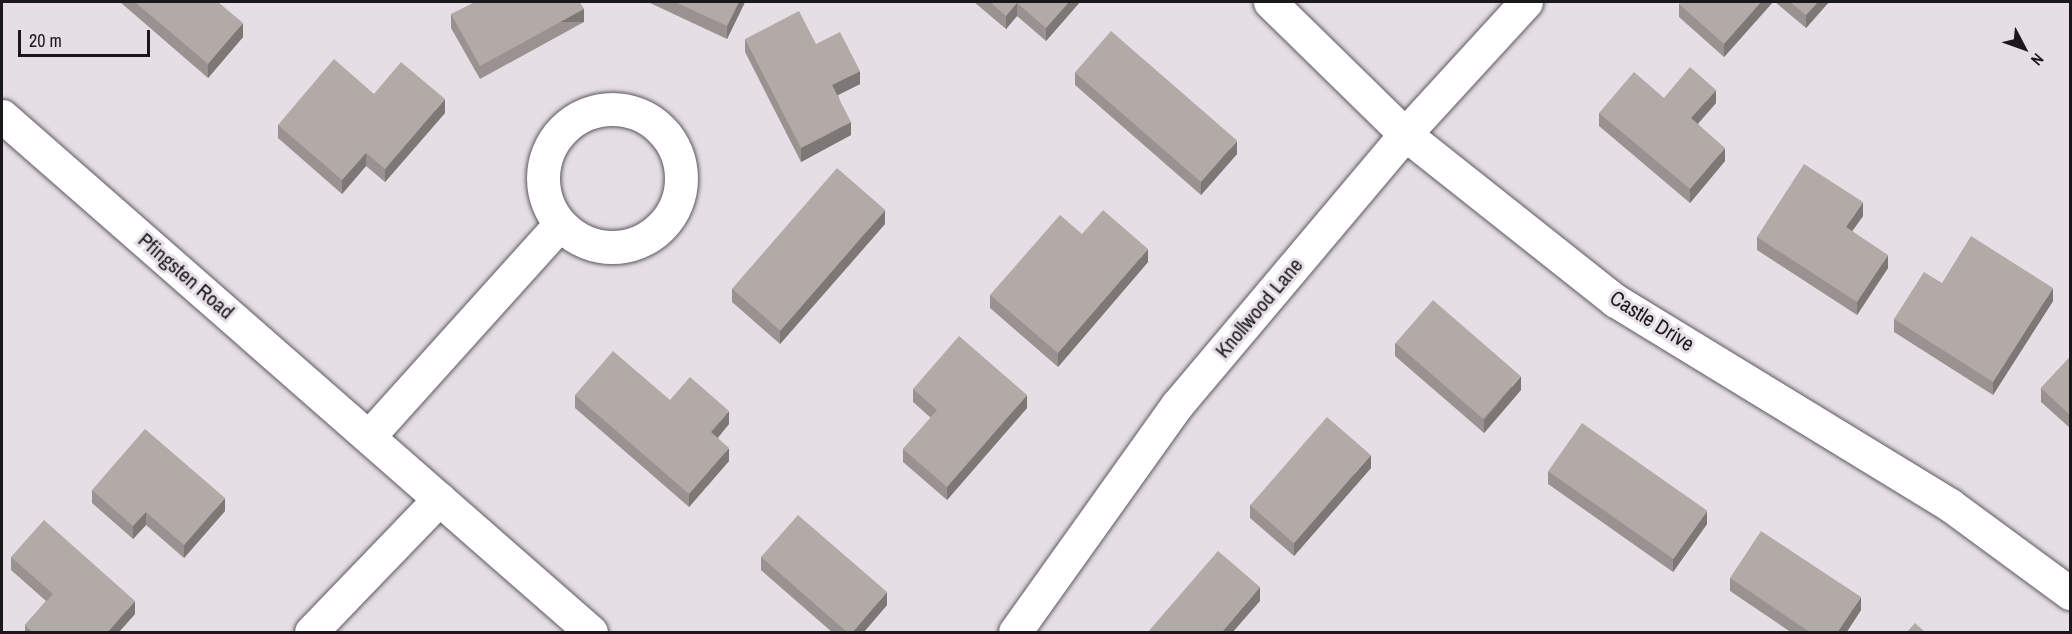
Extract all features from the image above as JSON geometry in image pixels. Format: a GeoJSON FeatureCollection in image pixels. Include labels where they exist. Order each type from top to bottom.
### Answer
{"type":"FeatureCollection","features":[{"type":"Feature","properties":{"kind":"street","name":"Castle Drive"},"geometry":{"type":"LineString","coordinates":[[1270,2],[1405,134],[1616,301],[1950,505],[2070,593]]}},
{"type":"Feature","properties":{"kind":"street","name":"Knollwood Lane"},"geometry":{"type":"LineString","coordinates":[[1014,633],[1178,405],[1405,134],[1526,2]]}},
{"type":"Feature","properties":{"kind":"street"},"geometry":{"type":"LineString","coordinates":[[614,108],[636,113],[656,124],[671,141],[680,162],[681,185],[675,206],[663,225],[645,239],[622,247],[599,246],[577,238],[560,224],[547,204],[544,170],[556,137],[572,121],[592,111],[614,108]]}},
{"type":"Feature","properties":{"kind":"street","name":"Pfingsten Road"},"geometry":{"type":"LineString","coordinates":[[2,116],[370,435],[591,633]]}},
{"type":"Feature","properties":{"kind":"street"},"geometry":{"type":"LineString","coordinates":[[370,435],[560,224]]}},
{"type":"Feature","properties":{"kind":"street"},"geometry":{"type":"LineString","coordinates":[[310,633],[439,499]]}},
{"type":"Feature","properties":{"kind":"building"},"geometry":{"type":"Polygon","coordinates":[[[135,2],[218,2],[243,23],[208,64],[135,2]]]}},
{"type":"Feature","properties":{"kind":"building"},"geometry":{"type":"Polygon","coordinates":[[[475,2],[580,2],[584,9],[480,66],[451,14],[475,2]]]}},
{"type":"Feature","properties":{"kind":"building"},"geometry":{"type":"Polygon","coordinates":[[[675,2],[739,2],[727,26],[675,2]]]}},
{"type":"Feature","properties":{"kind":"building"},"geometry":{"type":"Polygon","coordinates":[[[990,2],[1069,2],[1046,28],[1017,3],[1006,16],[990,2]]]}},
{"type":"Feature","properties":{"kind":"building"},"geometry":{"type":"Polygon","coordinates":[[[1681,2],[1761,2],[1724,44],[1679,4],[1681,2]]]}},
{"type":"Feature","properties":{"kind":"building"},"geometry":{"type":"Polygon","coordinates":[[[1790,2],[1818,2],[1806,15],[1790,2]]]}},
{"type":"Feature","properties":{"kind":"building"},"geometry":{"type":"Polygon","coordinates":[[[799,11],[816,44],[840,32],[860,71],[832,85],[851,122],[801,148],[745,39],[799,11]]]}},
{"type":"Feature","properties":{"kind":"building"},"geometry":{"type":"Polygon","coordinates":[[[1111,31],[1237,141],[1201,182],[1075,73],[1111,31]]]}},
{"type":"Feature","properties":{"kind":"building"},"geometry":{"type":"Polygon","coordinates":[[[334,59],[374,94],[401,62],[445,99],[385,169],[366,153],[342,180],[278,125],[334,59]]]}},
{"type":"Feature","properties":{"kind":"building"},"geometry":{"type":"Polygon","coordinates":[[[1690,67],[1716,90],[1691,118],[1725,148],[1690,189],[1599,113],[1634,72],[1664,98],[1690,67]]]}},
{"type":"Feature","properties":{"kind":"building"},"geometry":{"type":"Polygon","coordinates":[[[1804,164],[1863,202],[1846,227],[1888,255],[1857,302],[1757,237],[1804,164]]]}},
{"type":"Feature","properties":{"kind":"building"},"geometry":{"type":"Polygon","coordinates":[[[837,168],[885,210],[780,331],[732,289],[837,168]]]}},
{"type":"Feature","properties":{"kind":"building"},"geometry":{"type":"Polygon","coordinates":[[[1103,210],[1148,249],[1058,353],[990,295],[1060,215],[1082,234],[1103,210]]]}},
{"type":"Feature","properties":{"kind":"building"},"geometry":{"type":"Polygon","coordinates":[[[1971,236],[2053,288],[1993,382],[1894,319],[1924,272],[1942,283],[1971,236]]]}},
{"type":"Feature","properties":{"kind":"building"},"geometry":{"type":"Polygon","coordinates":[[[1433,300],[1521,376],[1483,419],[1396,343],[1433,300]]]}},
{"type":"Feature","properties":{"kind":"building"},"geometry":{"type":"Polygon","coordinates":[[[959,336],[1027,395],[947,487],[903,449],[937,410],[913,389],[959,336]]]}},
{"type":"Feature","properties":{"kind":"building"},"geometry":{"type":"Polygon","coordinates":[[[613,351],[670,400],[690,377],[729,411],[711,432],[729,448],[689,494],[575,395],[613,351]]]}},
{"type":"Feature","properties":{"kind":"building"},"geometry":{"type":"Polygon","coordinates":[[[2070,357],[2070,415],[2041,388],[2070,357]]]}},
{"type":"Feature","properties":{"kind":"building"},"geometry":{"type":"Polygon","coordinates":[[[1327,417],[1371,455],[1294,543],[1250,505],[1327,417]]]}},
{"type":"Feature","properties":{"kind":"building"},"geometry":{"type":"Polygon","coordinates":[[[1582,423],[1707,511],[1673,559],[1548,471],[1582,423]]]}},
{"type":"Feature","properties":{"kind":"building"},"geometry":{"type":"Polygon","coordinates":[[[145,429],[225,498],[184,545],[146,512],[133,526],[92,490],[145,429]]]}},
{"type":"Feature","properties":{"kind":"building"},"geometry":{"type":"Polygon","coordinates":[[[798,515],[887,592],[852,633],[848,633],[761,557],[798,515]]]}},
{"type":"Feature","properties":{"kind":"building"},"geometry":{"type":"Polygon","coordinates":[[[44,520],[135,601],[107,633],[33,633],[25,625],[53,594],[11,557],[44,520]]]}},
{"type":"Feature","properties":{"kind":"building"},"geometry":{"type":"Polygon","coordinates":[[[1761,531],[1861,597],[1837,633],[1811,633],[1730,578],[1761,531]]]}},
{"type":"Feature","properties":{"kind":"building"},"geometry":{"type":"Polygon","coordinates":[[[1218,551],[1260,587],[1221,633],[1147,633],[1218,551]]]}},
{"type":"Feature","properties":{"kind":"building"},"geometry":{"type":"Polygon","coordinates":[[[1915,623],[1926,633],[1906,633],[1915,623]]]}}]}
